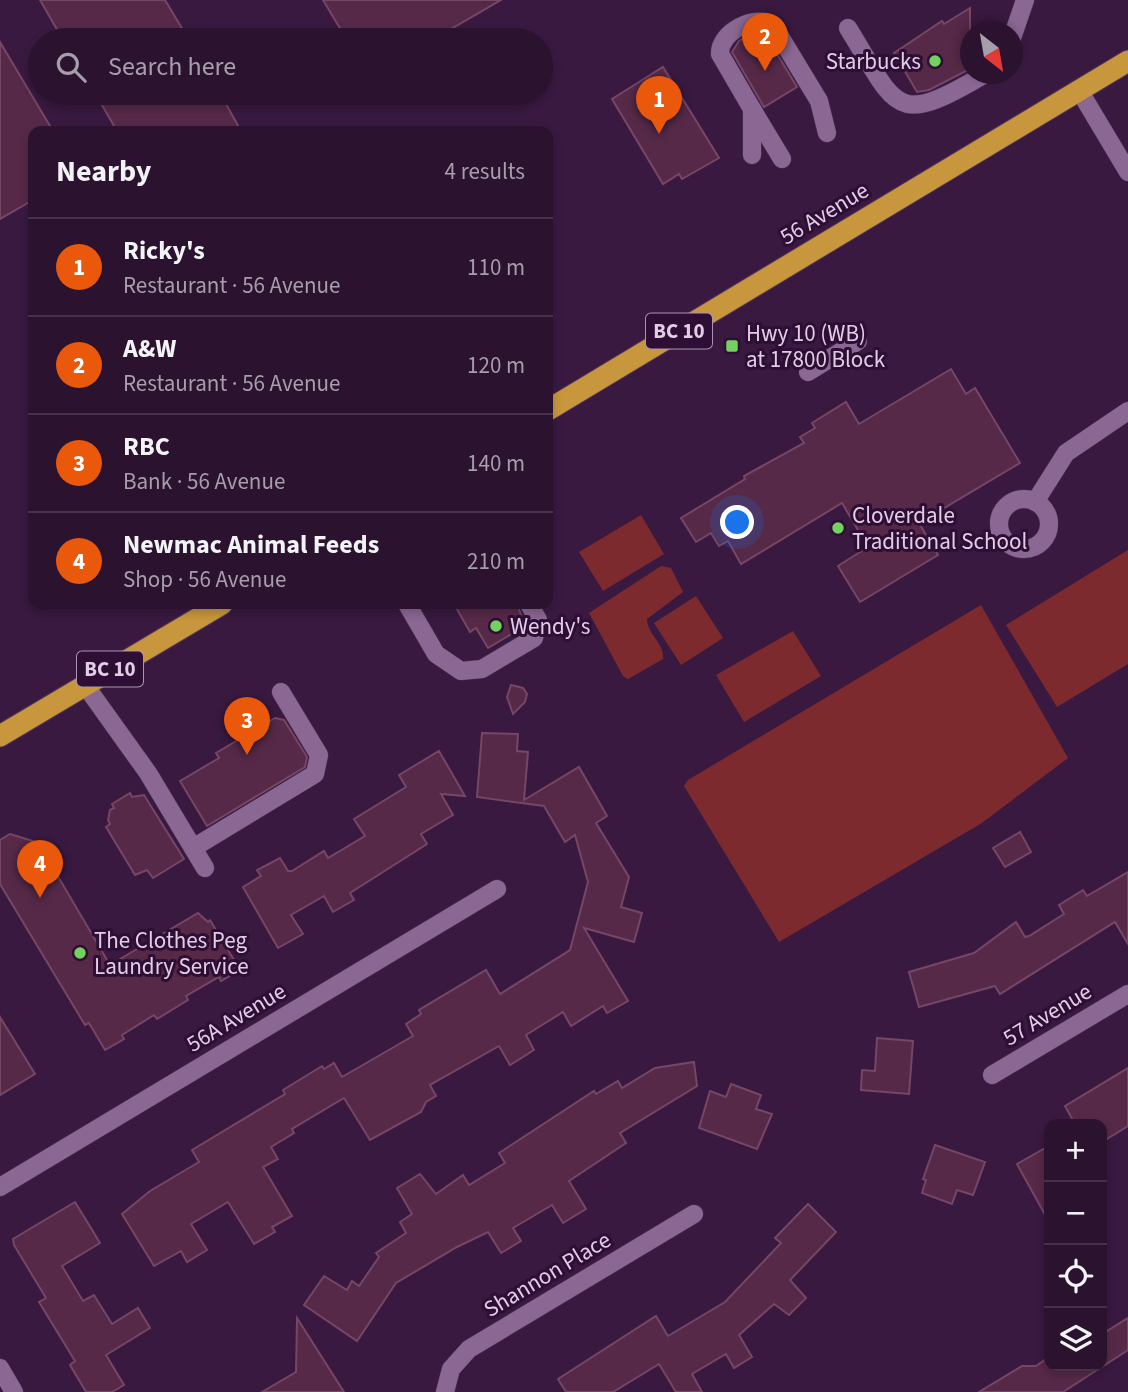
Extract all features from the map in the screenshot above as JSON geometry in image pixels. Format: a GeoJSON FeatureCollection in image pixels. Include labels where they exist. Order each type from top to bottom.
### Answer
{"type":"FeatureCollection","features":[{"type":"Feature","properties":{"kind":"highway","name":"56 Avenue"},"geometry":{"type":"LineString","coordinates":[[553,407],[1128,61]]}},
{"type":"Feature","properties":{"kind":"highway","name":"BC 10"},"geometry":{"type":"LineString","coordinates":[[0,736],[214,609]]}},
{"type":"Feature","properties":{"kind":"street"},"geometry":{"type":"LineString","coordinates":[[1018,21],[1024,0]]}},
{"type":"Feature","properties":{"kind":"street"},"geometry":{"type":"LineString","coordinates":[[782,159],[720,54],[720,46],[741,28],[765,20],[773,25],[819,101],[827,133]]}},
{"type":"Feature","properties":{"kind":"street"},"geometry":{"type":"LineString","coordinates":[[848,28],[888,93],[908,106],[934,102],[967,84]]}},
{"type":"Feature","properties":{"kind":"street"},"geometry":{"type":"LineString","coordinates":[[1079,90],[1128,172]]}},
{"type":"Feature","properties":{"kind":"street"},"geometry":{"type":"LineString","coordinates":[[752,109],[752,155]]}},
{"type":"Feature","properties":{"kind":"street"},"geometry":{"type":"LineString","coordinates":[[808,372],[858,341]]}},
{"type":"Feature","properties":{"kind":"street"},"geometry":{"type":"LineString","coordinates":[[1035,502],[1066,453],[1128,411]]}},
{"type":"Feature","properties":{"kind":"street"},"geometry":{"type":"LineString","coordinates":[[410,609],[436,654],[461,671],[482,669],[534,638],[538,620],[532,609]]}},
{"type":"Feature","properties":{"kind":"street"},"geometry":{"type":"LineString","coordinates":[[85,685],[146,770],[205,869]]}},
{"type":"Feature","properties":{"kind":"street"},"geometry":{"type":"LineString","coordinates":[[193,848],[315,774],[319,755],[281,692]]}},
{"type":"Feature","properties":{"kind":"street","name":"56A Avenue"},"geometry":{"type":"LineString","coordinates":[[0,1187],[497,889]]}},
{"type":"Feature","properties":{"kind":"street","name":"57 Avenue"},"geometry":{"type":"LineString","coordinates":[[992,1075],[1128,994]]}},
{"type":"Feature","properties":{"kind":"street","name":"Shannon Place"},"geometry":{"type":"LineString","coordinates":[[445,1392],[451,1369],[470,1349],[694,1214]]}},
{"type":"Feature","properties":{"kind":"street"},"geometry":{"type":"LineString","coordinates":[[0,1368],[14,1392]]}},
{"type":"Feature","properties":{"kind":"shaded area"},"geometry":{"type":"Polygon","coordinates":[[[641,515],[664,554],[603,591],[579,552],[641,515]]]}},
{"type":"Feature","properties":{"kind":"shaded area"},"geometry":{"type":"Polygon","coordinates":[[[1128,550],[1128,664],[1057,707],[1006,625],[1128,550]]]}},
{"type":"Feature","properties":{"kind":"shaded area"},"geometry":{"type":"Polygon","coordinates":[[[661,566],[671,568],[683,592],[647,619],[663,659],[628,679],[623,676],[589,613],[661,566]]]}},
{"type":"Feature","properties":{"kind":"shaded area"},"geometry":{"type":"Polygon","coordinates":[[[696,596],[723,638],[681,665],[654,623],[696,596]]]}},
{"type":"Feature","properties":{"kind":"shaded area"},"geometry":{"type":"Polygon","coordinates":[[[981,605],[1068,758],[982,823],[779,942],[684,786],[688,780],[981,605]]]}},
{"type":"Feature","properties":{"kind":"shaded area"},"geometry":{"type":"Polygon","coordinates":[[[793,631],[821,676],[744,722],[716,675],[793,631]]]}},
{"type":"Feature","properties":{"kind":"building"},"geometry":{"type":"Polygon","coordinates":[[[40,0],[165,0],[182,28],[56,28],[40,0]]]}},
{"type":"Feature","properties":{"kind":"building"},"geometry":{"type":"Polygon","coordinates":[[[323,0],[501,0],[453,28],[340,28],[323,0]]]}},
{"type":"Feature","properties":{"kind":"building","name":"Starbucks"},"geometry":{"type":"Polygon","coordinates":[[[970,8],[970,21],[960,21],[960,74],[929,90],[917,92],[894,53],[942,21],[944,24],[970,8]]]}},
{"type":"Feature","properties":{"kind":"building"},"geometry":{"type":"Polygon","coordinates":[[[751,34],[765,34],[797,87],[764,107],[732,52],[739,41],[751,34]]]}},
{"type":"Feature","properties":{"kind":"building"},"geometry":{"type":"Polygon","coordinates":[[[0,42],[28,89],[28,105],[38,105],[50,126],[28,126],[28,203],[0,219],[0,42]]]}},
{"type":"Feature","properties":{"kind":"building"},"geometry":{"type":"Polygon","coordinates":[[[663,67],[719,158],[682,179],[679,174],[663,184],[612,99],[663,67]]]}},
{"type":"Feature","properties":{"kind":"building"},"geometry":{"type":"Polygon","coordinates":[[[102,105],[227,105],[238,126],[114,126],[102,105]]]}},
{"type":"Feature","properties":{"kind":"building"},"geometry":{"type":"Polygon","coordinates":[[[951,369],[966,394],[975,388],[1020,463],[919,523],[938,555],[860,602],[838,566],[868,547],[842,503],[741,564],[728,541],[719,546],[711,533],[696,542],[681,518],[745,479],[744,476],[804,443],[800,437],[815,428],[812,423],[846,402],[859,424],[951,369]]]}},
{"type":"Feature","properties":{"kind":"building","name":"Wendy's"},"geometry":{"type":"Polygon","coordinates":[[[457,609],[519,609],[525,626],[488,648],[476,628],[470,632],[457,609]]]}},
{"type":"Feature","properties":{"kind":"building"},"geometry":{"type":"Polygon","coordinates":[[[511,685],[523,688],[527,694],[525,702],[513,714],[507,697],[511,685]]]}},
{"type":"Feature","properties":{"kind":"building"},"geometry":{"type":"Polygon","coordinates":[[[275,718],[284,720],[307,757],[305,767],[207,826],[180,781],[219,758],[216,753],[275,718]]]}},
{"type":"Feature","properties":{"kind":"building"},"geometry":{"type":"Polygon","coordinates":[[[482,733],[518,734],[517,751],[528,752],[524,800],[579,767],[607,816],[596,823],[629,877],[621,907],[642,913],[634,942],[584,928],[628,1001],[607,1013],[603,1006],[571,1026],[563,1012],[526,1035],[534,1050],[510,1065],[499,1046],[430,1085],[436,1096],[426,1102],[421,1112],[370,1140],[344,1098],[292,1129],[294,1133],[271,1147],[278,1159],[263,1167],[292,1216],[272,1227],[275,1232],[254,1244],[228,1202],[191,1224],[207,1250],[187,1262],[181,1251],[154,1266],[122,1214],[150,1191],[199,1162],[192,1150],[285,1094],[283,1090],[322,1066],[324,1069],[334,1063],[342,1077],[413,1036],[406,1024],[421,1014],[419,1010],[486,970],[500,994],[570,950],[588,882],[575,835],[565,842],[544,806],[477,797],[482,733]]]}},
{"type":"Feature","properties":{"kind":"building"},"geometry":{"type":"Polygon","coordinates":[[[439,751],[465,796],[441,794],[453,815],[421,834],[427,844],[350,893],[354,900],[333,912],[324,896],[291,915],[303,934],[278,948],[243,887],[261,876],[257,870],[280,858],[288,871],[292,871],[324,851],[328,858],[365,836],[354,819],[406,787],[399,775],[439,751]]]}},
{"type":"Feature","properties":{"kind":"building"},"geometry":{"type":"Polygon","coordinates":[[[130,793],[132,797],[144,795],[184,859],[153,878],[147,870],[135,875],[106,827],[110,824],[110,810],[114,808],[112,804],[130,793]]]}},
{"type":"Feature","properties":{"kind":"building"},"geometry":{"type":"Polygon","coordinates":[[[1020,832],[1031,852],[1005,867],[993,848],[1020,832]]]}},
{"type":"Feature","properties":{"kind":"building"},"geometry":{"type":"Polygon","coordinates":[[[10,834],[33,841],[42,858],[46,856],[110,965],[198,913],[208,922],[210,920],[240,970],[221,981],[219,977],[186,996],[188,1000],[157,1019],[154,1015],[122,1035],[124,1039],[105,1050],[89,1023],[85,1025],[0,884],[0,840],[10,834]]]}},
{"type":"Feature","properties":{"kind":"building"},"geometry":{"type":"Polygon","coordinates":[[[1128,872],[1128,944],[1115,922],[1000,994],[995,986],[919,1007],[909,972],[974,953],[1016,922],[1025,937],[1029,936],[1064,914],[1059,905],[1083,890],[1087,896],[1128,872]]]}},
{"type":"Feature","properties":{"kind":"building"},"geometry":{"type":"Polygon","coordinates":[[[0,1017],[35,1074],[0,1095],[0,1017]]]}},
{"type":"Feature","properties":{"kind":"building"},"geometry":{"type":"Polygon","coordinates":[[[877,1038],[913,1041],[909,1094],[861,1090],[862,1070],[875,1071],[877,1038]]]}},
{"type":"Feature","properties":{"kind":"building"},"geometry":{"type":"Polygon","coordinates":[[[694,1062],[697,1086],[620,1133],[626,1143],[569,1181],[586,1209],[563,1223],[552,1205],[513,1228],[521,1241],[501,1253],[488,1232],[457,1247],[396,1283],[357,1341],[304,1305],[324,1276],[347,1290],[352,1281],[359,1286],[379,1257],[376,1253],[406,1233],[400,1222],[412,1214],[397,1188],[420,1174],[436,1194],[463,1175],[469,1185],[505,1163],[499,1153],[594,1091],[596,1094],[618,1081],[622,1088],[655,1068],[694,1062]]]}},
{"type":"Feature","properties":{"kind":"building"},"geometry":{"type":"Polygon","coordinates":[[[1128,1068],[1128,1126],[1107,1139],[1107,1119],[1072,1119],[1065,1106],[1128,1068]]]}},
{"type":"Feature","properties":{"kind":"building"},"geometry":{"type":"Polygon","coordinates":[[[731,1084],[761,1095],[756,1109],[772,1114],[757,1149],[699,1128],[710,1091],[726,1097],[731,1084]]]}},
{"type":"Feature","properties":{"kind":"building"},"geometry":{"type":"Polygon","coordinates":[[[935,1145],[985,1162],[973,1195],[957,1190],[952,1204],[922,1193],[926,1180],[923,1179],[935,1145]]]}},
{"type":"Feature","properties":{"kind":"building"},"geometry":{"type":"Polygon","coordinates":[[[1044,1149],[1044,1213],[1017,1164],[1044,1149]]]}},
{"type":"Feature","properties":{"kind":"building"},"geometry":{"type":"Polygon","coordinates":[[[75,1202],[100,1243],[62,1266],[83,1301],[94,1295],[112,1324],[138,1308],[150,1328],[106,1355],[124,1385],[112,1392],[86,1392],[70,1365],[75,1361],[39,1302],[46,1298],[14,1245],[13,1239],[75,1202]]]}},
{"type":"Feature","properties":{"kind":"building"},"geometry":{"type":"Polygon","coordinates":[[[808,1204],[836,1232],[790,1280],[806,1298],[789,1315],[774,1304],[739,1335],[752,1357],[734,1368],[726,1354],[692,1374],[702,1392],[676,1392],[659,1364],[613,1392],[566,1392],[558,1379],[656,1316],[668,1336],[725,1302],[781,1243],[775,1238],[808,1204]]]}},
{"type":"Feature","properties":{"kind":"building"},"geometry":{"type":"Polygon","coordinates":[[[297,1318],[344,1392],[262,1392],[296,1372],[297,1318]]]}},
{"type":"Feature","properties":{"kind":"building"},"geometry":{"type":"Polygon","coordinates":[[[1128,1318],[1128,1350],[1107,1364],[1107,1331],[1128,1318]]]}},
{"type":"Feature","properties":{"kind":"building"},"geometry":{"type":"Polygon","coordinates":[[[1044,1360],[1044,1371],[1096,1371],[1063,1392],[979,1392],[1022,1366],[1036,1366],[1044,1360]]]}},
{"type":"Feature","properties":{"kind":"place","name":"Starbucks"},"geometry":{"type":"Point","coordinates":[935,61]}},
{"type":"Feature","properties":{"kind":"place","name":"A&W"},"geometry":{"type":"Point","coordinates":[765,71]}},
{"type":"Feature","properties":{"kind":"place","name":"Ricky's"},"geometry":{"type":"Point","coordinates":[659,134]}},
{"type":"Feature","properties":{"kind":"place","name":"Hwy 10 (WB) at 17800 Block"},"geometry":{"type":"Point","coordinates":[732,346]}},
{"type":"Feature","properties":{"kind":"place","name":"Cloverdale Traditional School"},"geometry":{"type":"Point","coordinates":[838,528]}},
{"type":"Feature","properties":{"kind":"place","name":"Wendy's"},"geometry":{"type":"Point","coordinates":[496,626]}},
{"type":"Feature","properties":{"kind":"place","name":"RBC"},"geometry":{"type":"Point","coordinates":[247,755]}},
{"type":"Feature","properties":{"kind":"place","name":"Newmac Animal Feeds"},"geometry":{"type":"Point","coordinates":[40,898]}},
{"type":"Feature","properties":{"kind":"place","name":"The Clothes Peg Laundry Service"},"geometry":{"type":"Point","coordinates":[80,953]}}]}
